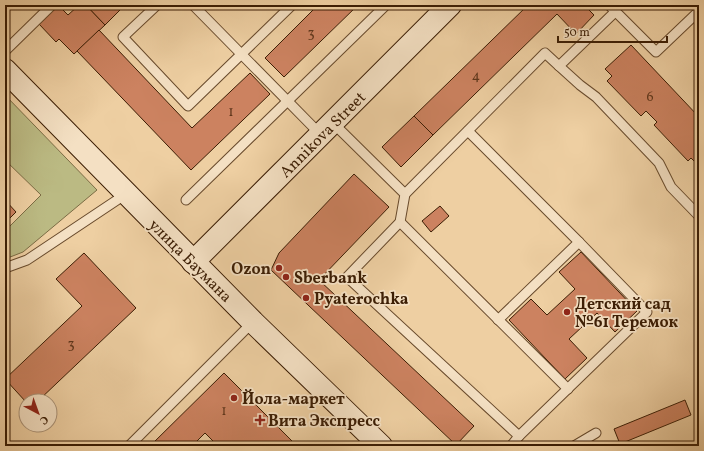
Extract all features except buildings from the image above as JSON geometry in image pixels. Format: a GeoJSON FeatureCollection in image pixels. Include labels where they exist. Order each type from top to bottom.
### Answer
{"type":"FeatureCollection","features":[{"type":"Feature","properties":{"kind":"street","name":"Annikova Street"},"geometry":{"type":"LineString","coordinates":[[193,262],[450,5]]}},
{"type":"Feature","properties":{"kind":"street","name":"улица Баумана"},"geometry":{"type":"LineString","coordinates":[[5,70],[193,262],[381,446]]}},
{"type":"Feature","properties":{"kind":"lane"},"geometry":{"type":"LineString","coordinates":[[5,51],[52,5]]}},
{"type":"Feature","properties":{"kind":"lane"},"geometry":{"type":"LineString","coordinates":[[157,5],[123,38],[188,106],[292,5]]}},
{"type":"Feature","properties":{"kind":"lane"},"geometry":{"type":"LineString","coordinates":[[193,5],[287,101],[327,129],[405,194]]}},
{"type":"Feature","properties":{"kind":"lane"},"geometry":{"type":"LineString","coordinates":[[186,200],[386,5]]}},
{"type":"Feature","properties":{"kind":"lane"},"geometry":{"type":"LineString","coordinates":[[559,66],[612,8],[656,52],[699,11]]}},
{"type":"Feature","properties":{"kind":"lane"},"geometry":{"type":"LineString","coordinates":[[519,436],[348,277],[400,222],[405,194],[545,53],[580,85],[596,97],[659,163],[671,187],[699,216]]}},
{"type":"Feature","properties":{"kind":"lane"},"geometry":{"type":"LineString","coordinates":[[468,131],[647,312],[519,436],[511,446]]}},
{"type":"Feature","properties":{"kind":"lane"},"geometry":{"type":"LineString","coordinates":[[5,268],[27,260],[126,194]]}},
{"type":"Feature","properties":{"kind":"lane"},"geometry":{"type":"LineString","coordinates":[[400,222],[568,389]]}},
{"type":"Feature","properties":{"kind":"lane"},"geometry":{"type":"LineString","coordinates":[[498,320],[579,242]]}},
{"type":"Feature","properties":{"kind":"lane"},"geometry":{"type":"LineString","coordinates":[[128,446],[253,322]]}},
{"type":"Feature","properties":{"kind":"lane"},"geometry":{"type":"LineString","coordinates":[[574,446],[596,433]]}},
{"type":"Feature","properties":{"kind":"shaded area"},"geometry":{"type":"Polygon","coordinates":[[[5,95],[97,190],[23,252],[5,259],[5,231],[41,195],[5,160],[5,95]]]}},
{"type":"Feature","properties":{"kind":"place","name":"Ozon"},"geometry":{"type":"Point","coordinates":[279,268]}},
{"type":"Feature","properties":{"kind":"place","name":"Sberbank"},"geometry":{"type":"Point","coordinates":[286,277]}},
{"type":"Feature","properties":{"kind":"place","name":"Pyaterochka"},"geometry":{"type":"Point","coordinates":[306,298]}},
{"type":"Feature","properties":{"kind":"place","name":"Детский сад №61 Теремок"},"geometry":{"type":"Point","coordinates":[567,312]}},
{"type":"Feature","properties":{"kind":"place","name":"Йола-маркет"},"geometry":{"type":"Point","coordinates":[234,398]}},
{"type":"Feature","properties":{"kind":"place","name":"Вита Экспресс"},"geometry":{"type":"Point","coordinates":[260,420]}}]}
